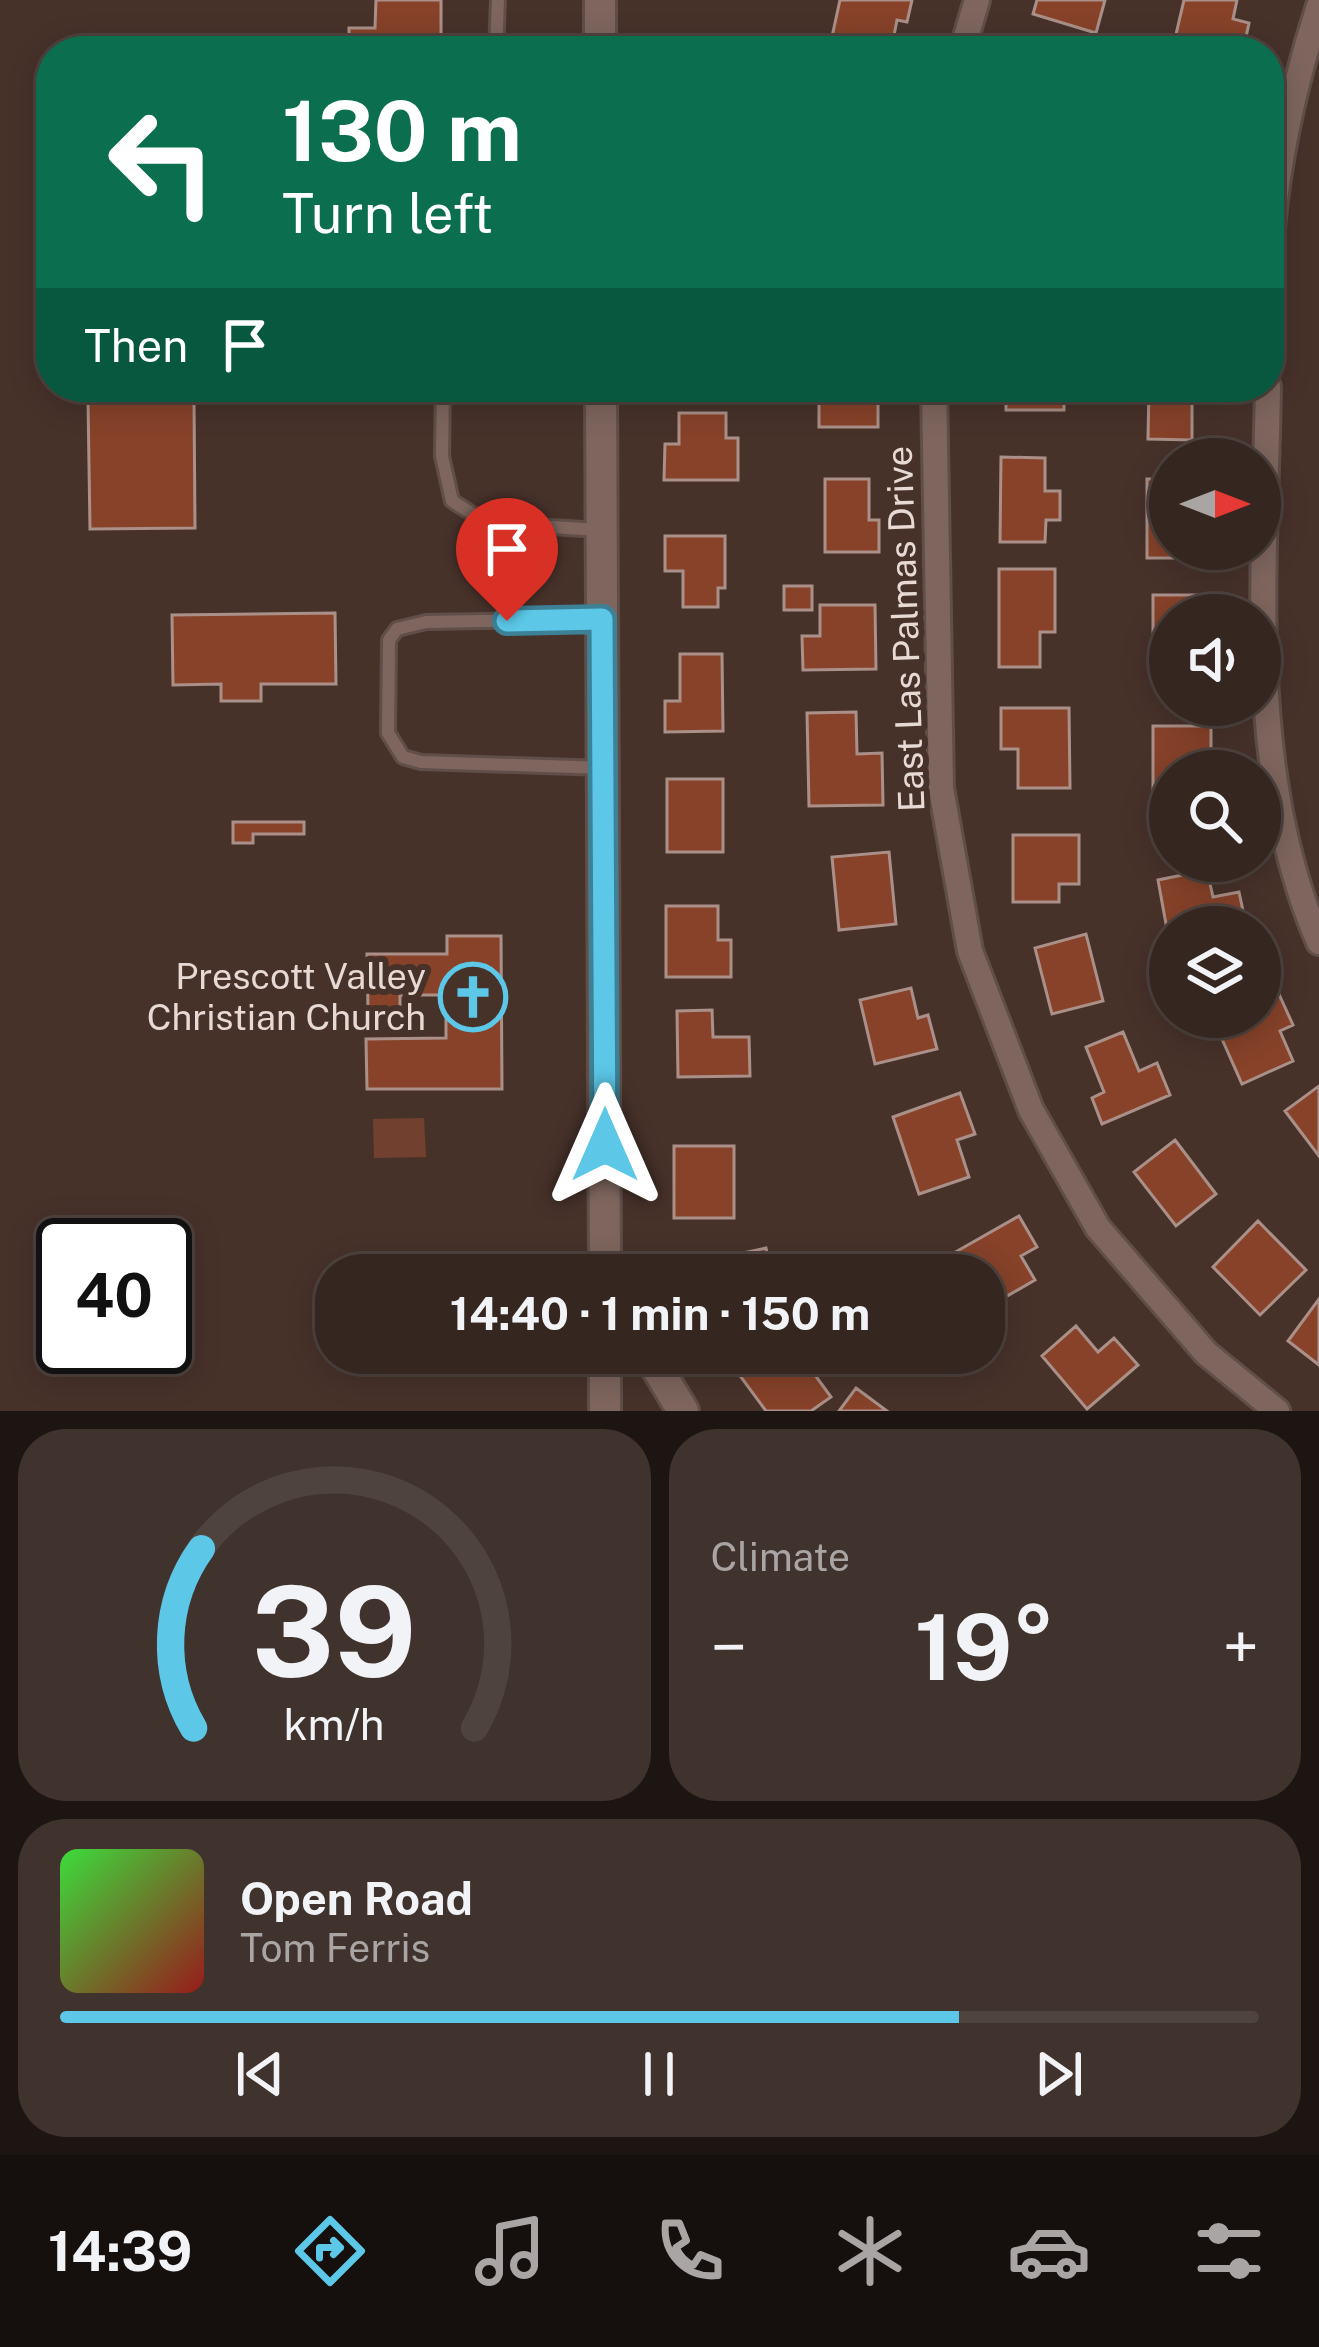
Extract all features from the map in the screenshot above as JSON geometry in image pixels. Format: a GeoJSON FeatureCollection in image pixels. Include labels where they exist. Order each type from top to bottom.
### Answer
{"type":"FeatureCollection","features":[{"type":"Feature","properties":{"kind":"street"},"geometry":{"type":"LineString","coordinates":[[600,0],[600,36]]}},
{"type":"Feature","properties":{"kind":"street"},"geometry":{"type":"LineString","coordinates":[[966,36],[977,0]]}},
{"type":"Feature","properties":{"kind":"street"},"geometry":{"type":"LineString","coordinates":[[1284,148],[1295,82],[1319,6]]}},
{"type":"Feature","properties":{"kind":"street"},"geometry":{"type":"LineString","coordinates":[[601,402],[605,1254]]}},
{"type":"Feature","properties":{"kind":"street","name":"East Las Palmas Drive"},"geometry":{"type":"LineString","coordinates":[[934,402],[940,788],[970,951],[1031,1111],[1098,1228],[1206,1353],[1277,1411]]}},
{"type":"Feature","properties":{"kind":"street"},"geometry":{"type":"LineString","coordinates":[[1268,402],[1267,684],[1277,809],[1319,942]]}},
{"type":"Feature","properties":{"kind":"street"},"geometry":{"type":"LineString","coordinates":[[605,1192],[616,1254]]}},
{"type":"Feature","properties":{"kind":"street"},"geometry":{"type":"LineString","coordinates":[[605,1374],[605,1411]]}},
{"type":"Feature","properties":{"kind":"street"},"geometry":{"type":"LineString","coordinates":[[661,1374],[683,1411]]}},
{"type":"Feature","properties":{"kind":"lane"},"geometry":{"type":"LineString","coordinates":[[497,36],[498,0]]}},
{"type":"Feature","properties":{"kind":"lane"},"geometry":{"type":"LineString","coordinates":[[443,402],[442,456],[452,501],[487,523],[602,530]]}},
{"type":"Feature","properties":{"kind":"lane"},"geometry":{"type":"LineString","coordinates":[[602,619],[426,622],[397,629],[389,640],[388,733],[403,757],[421,762],[603,768]]}},
{"type":"Feature","properties":{"kind":"shaded area"},"geometry":{"type":"Polygon","coordinates":[[[424,1118],[426,1157],[374,1158],[373,1119],[424,1118]]]}},
{"type":"Feature","properties":{"kind":"building"},"geometry":{"type":"Polygon","coordinates":[[[376,0],[441,0],[441,36],[349,36],[349,28],[375,28],[376,0]]]}},
{"type":"Feature","properties":{"kind":"building"},"geometry":{"type":"Polygon","coordinates":[[[840,0],[912,0],[907,22],[897,20],[894,36],[832,36],[840,0]]]}},
{"type":"Feature","properties":{"kind":"building"},"geometry":{"type":"Polygon","coordinates":[[[1037,0],[1105,0],[1096,33],[1033,14],[1037,0]]]}},
{"type":"Feature","properties":{"kind":"building"},"geometry":{"type":"Polygon","coordinates":[[[1184,0],[1237,0],[1233,19],[1249,23],[1246,36],[1176,36],[1184,0]]]}},
{"type":"Feature","properties":{"kind":"building"},"geometry":{"type":"Polygon","coordinates":[[[88,402],[194,402],[195,528],[90,529],[88,402]]]}},
{"type":"Feature","properties":{"kind":"building"},"geometry":{"type":"Polygon","coordinates":[[[819,402],[878,402],[878,427],[819,427],[819,402]]]}},
{"type":"Feature","properties":{"kind":"building"},"geometry":{"type":"Polygon","coordinates":[[[1006,402],[1064,402],[1064,410],[1006,410],[1006,402]]]}},
{"type":"Feature","properties":{"kind":"building"},"geometry":{"type":"Polygon","coordinates":[[[1149,402],[1192,402],[1192,438],[1149,439],[1149,402]]]}},
{"type":"Feature","properties":{"kind":"building"},"geometry":{"type":"Polygon","coordinates":[[[679,413],[726,413],[726,438],[738,438],[738,480],[664,480],[665,444],[679,444],[679,413]]]}},
{"type":"Feature","properties":{"kind":"building"},"geometry":{"type":"Polygon","coordinates":[[[1001,457],[1045,458],[1045,491],[1060,491],[1060,520],[1046,520],[1045,542],[1000,542],[1001,457]]]}},
{"type":"Feature","properties":{"kind":"building"},"geometry":{"type":"Polygon","coordinates":[[[825,479],[869,479],[869,520],[879,520],[879,552],[825,552],[825,479]]]}},
{"type":"Feature","properties":{"kind":"building"},"geometry":{"type":"Polygon","coordinates":[[[1147,479],[1149,479],[1149,558],[1147,479]]]}},
{"type":"Feature","properties":{"kind":"building"},"geometry":{"type":"Polygon","coordinates":[[[665,536],[725,536],[725,588],[718,588],[718,607],[683,607],[683,571],[665,571],[665,536]]]}},
{"type":"Feature","properties":{"kind":"building"},"geometry":{"type":"Polygon","coordinates":[[[999,569],[1055,569],[1055,632],[1040,632],[1040,667],[999,667],[999,569]]]}},
{"type":"Feature","properties":{"kind":"building"},"geometry":{"type":"Polygon","coordinates":[[[784,586],[812,586],[812,610],[784,610],[784,586]]]}},
{"type":"Feature","properties":{"kind":"building"},"geometry":{"type":"Polygon","coordinates":[[[820,605],[875,605],[876,669],[803,670],[802,636],[820,636],[820,605]]]}},
{"type":"Feature","properties":{"kind":"building"},"geometry":{"type":"Polygon","coordinates":[[[335,613],[336,684],[261,684],[261,701],[221,701],[221,684],[173,685],[172,615],[335,613]]]}},
{"type":"Feature","properties":{"kind":"building"},"geometry":{"type":"Polygon","coordinates":[[[680,654],[722,654],[723,731],[665,732],[665,701],[680,701],[680,654]]]}},
{"type":"Feature","properties":{"kind":"building"},"geometry":{"type":"Polygon","coordinates":[[[1001,708],[1069,708],[1070,788],[1018,788],[1018,749],[1001,749],[1001,708]]]}},
{"type":"Feature","properties":{"kind":"building"},"geometry":{"type":"Polygon","coordinates":[[[856,712],[857,754],[882,753],[883,805],[809,806],[807,713],[856,712]]]}},
{"type":"Feature","properties":{"kind":"building"},"geometry":{"type":"Polygon","coordinates":[[[1153,726],[1211,726],[1211,750],[1153,750],[1153,726]]]}},
{"type":"Feature","properties":{"kind":"building"},"geometry":{"type":"Polygon","coordinates":[[[667,779],[723,779],[723,852],[667,852],[667,779]]]}},
{"type":"Feature","properties":{"kind":"building"},"geometry":{"type":"Polygon","coordinates":[[[233,822],[304,822],[304,834],[253,834],[253,843],[233,843],[233,822]]]}},
{"type":"Feature","properties":{"kind":"building"},"geometry":{"type":"Polygon","coordinates":[[[1013,835],[1079,835],[1079,884],[1059,884],[1059,902],[1013,902],[1013,835]]]}},
{"type":"Feature","properties":{"kind":"building"},"geometry":{"type":"Polygon","coordinates":[[[889,852],[896,924],[839,930],[832,857],[889,852]]]}},
{"type":"Feature","properties":{"kind":"building"},"geometry":{"type":"Polygon","coordinates":[[[1158,882],[1210,882],[1213,897],[1239,892],[1242,906],[1163,906],[1158,882]]]}},
{"type":"Feature","properties":{"kind":"building"},"geometry":{"type":"Polygon","coordinates":[[[666,906],[718,906],[718,940],[731,940],[731,977],[666,977],[666,906]]]}},
{"type":"Feature","properties":{"kind":"building"},"geometry":{"type":"Polygon","coordinates":[[[1086,934],[1103,1001],[1052,1014],[1035,948],[1086,934]]]}},
{"type":"Feature","properties":{"kind":"building"},"geometry":{"type":"Polygon","coordinates":[[[447,936],[501,936],[502,1089],[367,1089],[366,1039],[446,1038],[446,995],[400,995],[400,1010],[368,1010],[367,954],[447,954],[447,936]]]}},
{"type":"Feature","properties":{"kind":"building"},"geometry":{"type":"Polygon","coordinates":[[[911,988],[918,1018],[928,1015],[937,1049],[875,1064],[860,1000],[911,988]]]}},
{"type":"Feature","properties":{"kind":"building"},"geometry":{"type":"Polygon","coordinates":[[[1281,999],[1293,1025],[1281,1031],[1281,999]]]}},
{"type":"Feature","properties":{"kind":"building"},"geometry":{"type":"Polygon","coordinates":[[[712,1010],[713,1037],[749,1037],[750,1076],[678,1077],[677,1011],[712,1010]]]}},
{"type":"Feature","properties":{"kind":"building"},"geometry":{"type":"Polygon","coordinates":[[[1123,1032],[1139,1071],[1157,1063],[1170,1095],[1102,1124],[1092,1098],[1104,1092],[1086,1047],[1123,1032]]]}},
{"type":"Feature","properties":{"kind":"building"},"geometry":{"type":"Polygon","coordinates":[[[1281,1033],[1293,1061],[1242,1084],[1222,1038],[1281,1038],[1281,1033]]]}},
{"type":"Feature","properties":{"kind":"building"},"geometry":{"type":"Polygon","coordinates":[[[1319,1086],[1319,1156],[1285,1111],[1319,1086]]]}},
{"type":"Feature","properties":{"kind":"building"},"geometry":{"type":"Polygon","coordinates":[[[960,1093],[975,1134],[957,1140],[969,1177],[919,1194],[893,1117],[960,1093]]]}},
{"type":"Feature","properties":{"kind":"building"},"geometry":{"type":"Polygon","coordinates":[[[1175,1140],[1216,1194],[1176,1226],[1134,1172],[1175,1140]]]}},
{"type":"Feature","properties":{"kind":"building"},"geometry":{"type":"Polygon","coordinates":[[[674,1146],[734,1146],[734,1218],[674,1218],[674,1146]]]}},
{"type":"Feature","properties":{"kind":"building"},"geometry":{"type":"Polygon","coordinates":[[[1019,1216],[1037,1247],[1021,1256],[1035,1280],[1005,1297],[1005,1254],[952,1254],[1019,1216]]]}},
{"type":"Feature","properties":{"kind":"building"},"geometry":{"type":"Polygon","coordinates":[[[1258,1221],[1306,1270],[1260,1315],[1213,1267],[1258,1221]]]}},
{"type":"Feature","properties":{"kind":"building"},"geometry":{"type":"Polygon","coordinates":[[[1319,1299],[1319,1365],[1288,1341],[1319,1299]]]}},
{"type":"Feature","properties":{"kind":"building"},"geometry":{"type":"Polygon","coordinates":[[[1076,1326],[1098,1352],[1114,1338],[1138,1365],[1087,1409],[1042,1356],[1076,1326]]]}},
{"type":"Feature","properties":{"kind":"building"},"geometry":{"type":"Polygon","coordinates":[[[739,1374],[814,1374],[831,1397],[811,1411],[766,1411],[739,1374]]]}},
{"type":"Feature","properties":{"kind":"building"},"geometry":{"type":"Polygon","coordinates":[[[856,1388],[887,1411],[839,1411],[856,1388]]]}},
{"type":"Feature","properties":{"kind":"place","name":"Prescott Valley Christian Church"},"geometry":{"type":"Point","coordinates":[473,997]}},
{"type":"Feature","properties":{"kind":"route"},"geometry":{"type":"LineString","coordinates":[[507,621],[602,619],[605,1145]]}}]}
